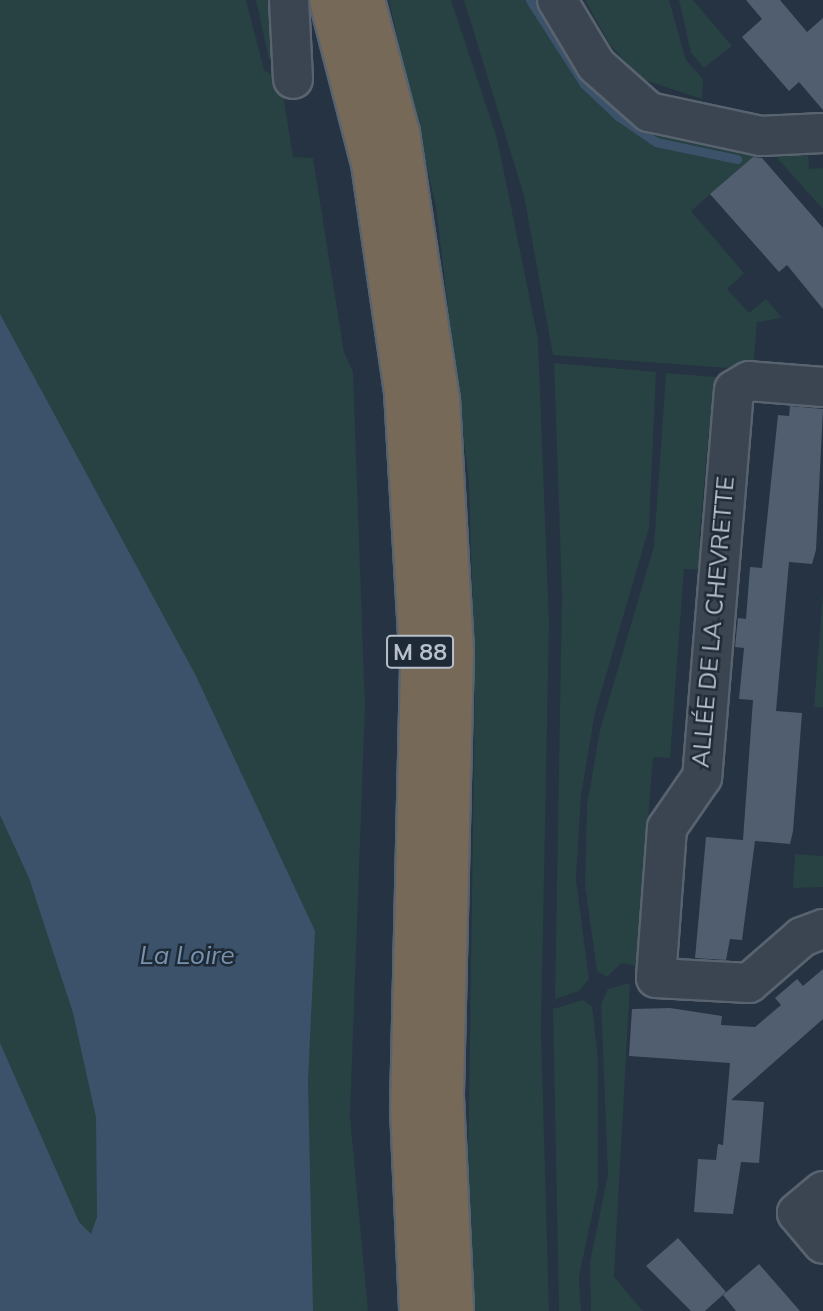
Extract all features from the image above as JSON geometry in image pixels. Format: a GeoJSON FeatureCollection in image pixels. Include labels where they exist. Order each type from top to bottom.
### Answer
{"type":"FeatureCollection","features":[{"type":"Feature","properties":{"kind":"highway","name":"M 88"},"geometry":{"type":"LineString","coordinates":[[329,0],[371,163],[404,392],[421,667],[410,1110],[419,1311]]}},
{"type":"Feature","properties":{"kind":"highway","name":"M 88"},"geometry":{"type":"LineString","coordinates":[[365,0],[400,133],[440,400],[454,652],[444,1097],[454,1311]]}},
{"type":"Feature","properties":{"kind":"street"},"geometry":{"type":"LineString","coordinates":[[289,0],[293,79]]}},
{"type":"Feature","properties":{"kind":"street"},"geometry":{"type":"LineString","coordinates":[[557,0],[596,65],[649,112],[761,136],[823,134]]}},
{"type":"Feature","properties":{"kind":"street","name":"ALLÉE DE LA CHEVRETTE"},"geometry":{"type":"LineString","coordinates":[[823,387],[750,381],[734,390],[702,777],[667,828],[656,978],[748,983],[802,937],[823,929]]}},
{"type":"Feature","properties":{"kind":"street"},"geometry":{"type":"LineString","coordinates":[[823,1191],[797,1213],[823,1244]]}},
{"type":"Feature","properties":{"kind":"green space"},"geometry":{"type":"Polygon","coordinates":[[[0,0],[246,0],[264,70],[281,81],[293,157],[313,158],[344,352],[353,372],[365,707],[350,1116],[368,1311],[0,1311],[0,0]]]}},
{"type":"Feature","properties":{"kind":"green space"},"geometry":{"type":"Polygon","coordinates":[[[256,0],[276,0],[281,66],[269,59],[256,0]]]}},
{"type":"Feature","properties":{"kind":"green space"},"geometry":{"type":"Polygon","coordinates":[[[389,0],[451,0],[497,138],[538,339],[549,623],[541,1030],[549,1311],[466,1311],[475,683],[469,482],[436,207],[389,0]]]}},
{"type":"Feature","properties":{"kind":"green space"},"geometry":{"type":"Polygon","coordinates":[[[464,0],[548,0],[589,66],[758,153],[691,211],[744,273],[727,289],[749,313],[766,299],[782,318],[757,322],[753,370],[553,355],[524,196],[464,0]]]}},
{"type":"Feature","properties":{"kind":"green space"},"geometry":{"type":"Polygon","coordinates":[[[585,0],[669,0],[686,60],[703,79],[702,99],[642,79],[610,45],[585,0]]]}},
{"type":"Feature","properties":{"kind":"green space"},"geometry":{"type":"Polygon","coordinates":[[[679,0],[693,0],[732,46],[704,68],[691,53],[679,0]]]}},
{"type":"Feature","properties":{"kind":"green space"},"geometry":{"type":"Polygon","coordinates":[[[808,149],[809,169],[823,168],[823,209],[778,159],[780,152],[808,149]]]}},
{"type":"Feature","properties":{"kind":"green space"},"geometry":{"type":"Polygon","coordinates":[[[554,363],[656,372],[649,528],[595,713],[581,795],[576,879],[589,979],[579,991],[555,999],[562,594],[554,363]]]}},
{"type":"Feature","properties":{"kind":"green space"},"geometry":{"type":"Polygon","coordinates":[[[666,373],[728,378],[719,430],[709,430],[699,541],[710,542],[706,570],[684,569],[670,758],[653,757],[637,966],[621,963],[607,977],[597,971],[585,886],[587,805],[600,730],[654,546],[666,373]]]}},
{"type":"Feature","properties":{"kind":"green space"},"geometry":{"type":"Polygon","coordinates":[[[823,593],[823,708],[814,707],[823,593]]]}},
{"type":"Feature","properties":{"kind":"green space"},"geometry":{"type":"Polygon","coordinates":[[[795,854],[823,856],[823,887],[793,888],[795,854]]]}},
{"type":"Feature","properties":{"kind":"green space"},"geometry":{"type":"Polygon","coordinates":[[[630,983],[614,1277],[643,1311],[591,1311],[590,1262],[608,1174],[601,1004],[608,989],[630,983]]]}},
{"type":"Feature","properties":{"kind":"green space"},"geometry":{"type":"Polygon","coordinates":[[[583,1000],[592,1006],[598,1058],[598,1187],[579,1277],[581,1311],[559,1311],[553,1009],[583,1000]]]}},
{"type":"Feature","properties":{"kind":"water","name":"La Loire"},"geometry":{"type":"Polygon","coordinates":[[[0,314],[195,674],[315,931],[308,1081],[313,1311],[0,1311],[0,1043],[79,1222],[91,1234],[97,1217],[96,1117],[73,1013],[29,878],[0,815],[0,314]]]}},
{"type":"Feature","properties":{"kind":"building"},"geometry":{"type":"Polygon","coordinates":[[[746,0],[780,0],[807,32],[823,18],[823,110],[799,82],[789,91],[742,37],[762,19],[746,0]]]}},
{"type":"Feature","properties":{"kind":"building"},"geometry":{"type":"Polygon","coordinates":[[[753,157],[762,158],[823,228],[823,309],[787,265],[779,272],[710,194],[753,157]]]}},
{"type":"Feature","properties":{"kind":"building"},"geometry":{"type":"Polygon","coordinates":[[[790,406],[823,409],[816,550],[812,564],[789,562],[776,711],[802,713],[793,831],[790,844],[755,841],[742,940],[730,939],[726,960],[695,958],[706,837],[743,840],[753,700],[739,699],[744,648],[735,647],[738,618],[746,619],[750,567],[762,568],[778,415],[789,416],[790,406]]]}},
{"type":"Feature","properties":{"kind":"building"},"geometry":{"type":"Polygon","coordinates":[[[823,969],[823,1019],[731,1100],[764,1102],[759,1163],[741,1162],[733,1214],[694,1212],[698,1159],[716,1160],[718,1144],[723,1145],[730,1063],[629,1056],[632,1009],[670,1008],[722,1016],[721,1025],[755,1027],[781,1005],[775,998],[797,979],[803,986],[823,969]]]}},
{"type":"Feature","properties":{"kind":"building"},"geometry":{"type":"Polygon","coordinates":[[[678,1238],[726,1292],[705,1311],[691,1311],[646,1266],[678,1238]]]}},
{"type":"Feature","properties":{"kind":"building"},"geometry":{"type":"Polygon","coordinates":[[[759,1264],[800,1311],[736,1311],[723,1295],[759,1264]]]}},
{"type":"Feature","properties":{"kind":"waterway"},"geometry":{"type":"LineString","coordinates":[[530,0],[584,84],[618,116],[656,142],[737,159]]}}]}
